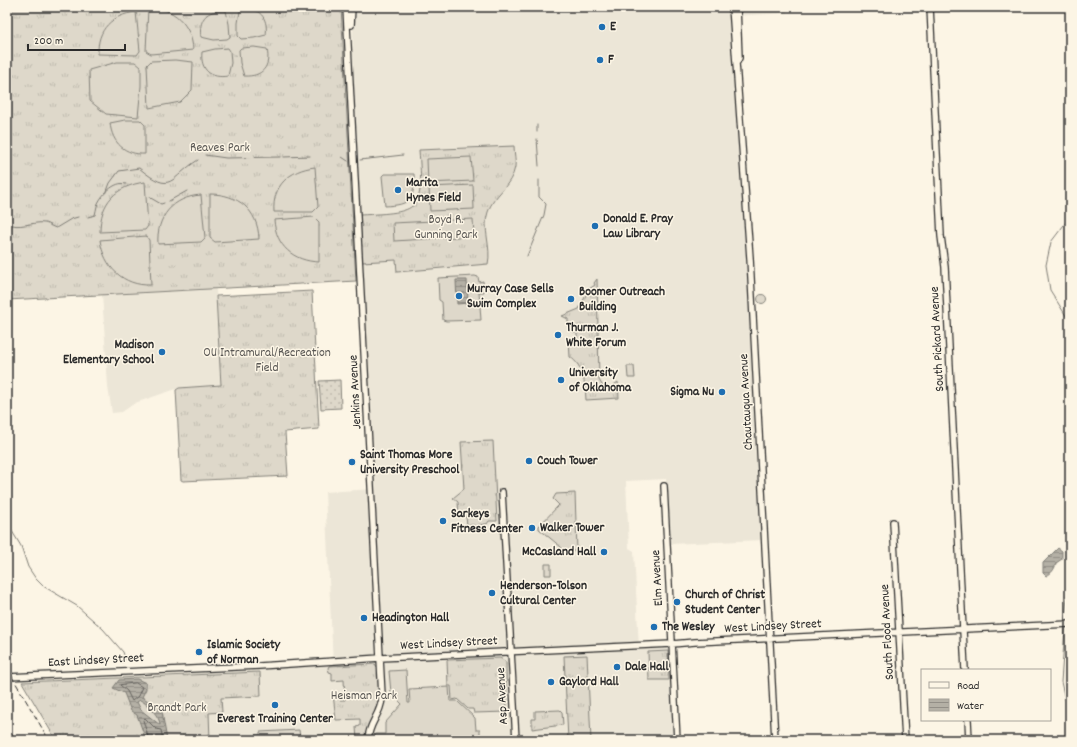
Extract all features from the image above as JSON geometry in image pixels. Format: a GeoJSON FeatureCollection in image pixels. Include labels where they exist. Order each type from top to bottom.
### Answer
{"type":"FeatureCollection","features":[{"type":"Feature","properties":{"kind":"street","name":"Jenkins Avenue"},"geometry":{"type":"LineString","coordinates":[[346,7],[349,39],[382,706],[370,729],[368,740]]}},
{"type":"Feature","properties":{"kind":"street","name":"Jenkins Avenue"},"geometry":{"type":"LineString","coordinates":[[349,39],[352,7]]}},
{"type":"Feature","properties":{"kind":"street","name":"Chautauqua Avenue"},"geometry":{"type":"LineString","coordinates":[[732,7],[735,59],[737,63],[742,166],[751,266],[775,740]]}},
{"type":"Feature","properties":{"kind":"street","name":"Chautauqua Avenue"},"geometry":{"type":"LineString","coordinates":[[737,7],[739,58],[737,63]]}},
{"type":"Feature","properties":{"kind":"street","name":"South Pickard Avenue"},"geometry":{"type":"LineString","coordinates":[[930,7],[941,236],[945,267],[965,669]]}},
{"type":"Feature","properties":{"kind":"street","name":"Elm Avenue"},"geometry":{"type":"LineString","coordinates":[[664,486],[677,740]]}},
{"type":"Feature","properties":{"kind":"street","name":"Asp Avenue"},"geometry":{"type":"LineString","coordinates":[[502,492],[516,740]]}},
{"type":"Feature","properties":{"kind":"street","name":"South Flood Avenue"},"geometry":{"type":"LineString","coordinates":[[893,522],[905,740]]}},
{"type":"Feature","properties":{"kind":"street","name":"West Lindsey Street"},"geometry":{"type":"LineString","coordinates":[[380,658],[1070,624]]}},
{"type":"Feature","properties":{"kind":"street","name":"East Lindsey Street"},"geometry":{"type":"LineString","coordinates":[[7,677],[186,668],[235,664],[380,658]]}},
{"type":"Feature","properties":{"kind":"street"},"geometry":{"type":"LineString","coordinates":[[968,721],[969,740]]}},
{"type":"Feature","properties":{"kind":"shaded area","name":"University of Oklahoma"},"geometry":{"type":"Polygon","coordinates":[[[354,7],[786,7],[787,13],[732,16],[763,540],[669,544],[666,479],[626,481],[629,548],[634,551],[639,649],[671,648],[675,740],[192,740],[188,673],[333,665],[325,492],[374,489],[352,52],[354,7]]]}},
{"type":"Feature","properties":{"kind":"shaded area","name":"Madison Elementary School"},"geometry":{"type":"Polygon","coordinates":[[[216,288],[221,385],[179,388],[135,403],[122,412],[112,413],[108,387],[102,294],[216,288]]]}},
{"type":"Feature","properties":{"kind":"green space","name":"Reaves Park"},"geometry":{"type":"Polygon","coordinates":[[[341,7],[356,281],[7,300],[7,8],[341,7]]]}},
{"type":"Feature","properties":{"kind":"green space"},"geometry":{"type":"Polygon","coordinates":[[[148,8],[165,10],[180,19],[189,33],[193,50],[151,54],[146,51],[148,8]]]}},
{"type":"Feature","properties":{"kind":"green space"},"geometry":{"type":"Polygon","coordinates":[[[246,9],[256,11],[263,16],[266,25],[266,35],[241,39],[238,36],[240,11],[246,9]]]}},
{"type":"Feature","properties":{"kind":"green space"},"geometry":{"type":"Polygon","coordinates":[[[218,11],[226,11],[230,37],[227,39],[214,40],[201,37],[203,20],[209,14],[218,11]]]}},
{"type":"Feature","properties":{"kind":"green space"},"geometry":{"type":"Polygon","coordinates":[[[136,12],[140,51],[137,55],[98,54],[100,37],[108,25],[120,16],[136,12]]]}},
{"type":"Feature","properties":{"kind":"green space"},"geometry":{"type":"Polygon","coordinates":[[[254,47],[267,49],[268,61],[264,70],[260,73],[256,75],[244,76],[240,63],[239,50],[241,48],[254,47]]]}},
{"type":"Feature","properties":{"kind":"green space"},"geometry":{"type":"Polygon","coordinates":[[[228,48],[230,51],[231,63],[228,76],[216,76],[208,72],[203,64],[202,52],[228,48]]]}},
{"type":"Feature","properties":{"kind":"green space"},"geometry":{"type":"Polygon","coordinates":[[[175,60],[193,62],[192,90],[180,102],[149,108],[147,65],[151,61],[175,60]]]}},
{"type":"Feature","properties":{"kind":"green space"},"geometry":{"type":"Polygon","coordinates":[[[117,62],[135,62],[141,67],[138,117],[106,114],[90,101],[89,70],[117,62]]]}},
{"type":"Feature","properties":{"kind":"green space"},"geometry":{"type":"Polygon","coordinates":[[[125,120],[140,120],[145,125],[145,154],[138,154],[126,150],[117,142],[111,130],[110,123],[125,120]]]}},
{"type":"Feature","properties":{"kind":"green space","name":"Boyd R. Gunning Park"},"geometry":{"type":"Polygon","coordinates":[[[514,146],[515,167],[513,174],[490,206],[486,218],[489,251],[488,264],[397,272],[396,260],[362,262],[360,215],[395,212],[414,205],[418,197],[420,186],[419,150],[514,146]]]}},
{"type":"Feature","properties":{"kind":"green space"},"geometry":{"type":"Polygon","coordinates":[[[471,157],[473,181],[428,183],[427,159],[471,157]]]}},
{"type":"Feature","properties":{"kind":"green space"},"geometry":{"type":"Polygon","coordinates":[[[315,167],[318,207],[313,212],[274,212],[276,194],[284,181],[297,172],[315,167]]]}},
{"type":"Feature","properties":{"kind":"green space","name":"Marita Hynes Field"},"geometry":{"type":"Polygon","coordinates":[[[384,174],[414,174],[412,195],[409,199],[400,204],[385,206],[382,176],[384,174]]]}},
{"type":"Feature","properties":{"kind":"green space"},"geometry":{"type":"Polygon","coordinates":[[[145,182],[148,226],[145,230],[100,232],[103,212],[112,197],[126,187],[145,182]]]}},
{"type":"Feature","properties":{"kind":"green space"},"geometry":{"type":"Polygon","coordinates":[[[473,185],[474,209],[430,211],[429,187],[473,185]]]}},
{"type":"Feature","properties":{"kind":"green space"},"geometry":{"type":"Polygon","coordinates":[[[210,194],[229,197],[245,206],[255,220],[259,239],[215,242],[210,238],[210,194]]]}},
{"type":"Feature","properties":{"kind":"green space"},"geometry":{"type":"Polygon","coordinates":[[[201,195],[205,238],[201,242],[158,244],[160,225],[168,210],[182,200],[201,195]]]}},
{"type":"Feature","properties":{"kind":"green space"},"geometry":{"type":"Polygon","coordinates":[[[314,217],[319,222],[319,262],[301,259],[288,250],[278,237],[274,220],[314,217]]]}},
{"type":"Feature","properties":{"kind":"green space"},"geometry":{"type":"Polygon","coordinates":[[[473,219],[474,236],[394,241],[393,223],[473,219]]]}},
{"type":"Feature","properties":{"kind":"green space"},"geometry":{"type":"Polygon","coordinates":[[[146,236],[149,240],[151,285],[132,282],[116,273],[106,259],[100,240],[146,236]]]}},
{"type":"Feature","properties":{"kind":"green space","name":"Murray Case Sells Swim Complex"},"geometry":{"type":"Polygon","coordinates":[[[478,277],[479,282],[483,281],[484,292],[479,292],[481,320],[443,320],[442,302],[439,300],[438,278],[478,277]]]}},
{"type":"Feature","properties":{"kind":"green space"},"geometry":{"type":"Polygon","coordinates":[[[597,279],[599,380],[604,388],[611,387],[618,382],[619,398],[586,400],[581,370],[575,361],[570,357],[569,340],[577,338],[577,333],[568,330],[568,319],[562,316],[579,309],[589,289],[595,285],[594,283],[597,279]]]}},
{"type":"Feature","properties":{"kind":"green space","name":"OU Intramural/Recreation Field"},"geometry":{"type":"Polygon","coordinates":[[[312,291],[319,429],[285,432],[288,476],[181,480],[176,390],[179,388],[221,385],[216,296],[312,291]]]}},
{"type":"Feature","properties":{"kind":"green space"},"geometry":{"type":"Polygon","coordinates":[[[762,294],[767,299],[762,304],[757,299],[762,294]]]}},
{"type":"Feature","properties":{"kind":"green space"},"geometry":{"type":"Polygon","coordinates":[[[627,366],[634,366],[635,378],[628,378],[627,366]]]}},
{"type":"Feature","properties":{"kind":"green space"},"geometry":{"type":"Polygon","coordinates":[[[340,380],[341,408],[321,409],[319,381],[340,380]]]}},
{"type":"Feature","properties":{"kind":"green space"},"geometry":{"type":"Polygon","coordinates":[[[493,441],[497,521],[489,521],[487,524],[478,525],[478,528],[474,528],[474,525],[467,525],[466,517],[459,517],[458,502],[453,498],[464,489],[461,442],[493,441]]]}},
{"type":"Feature","properties":{"kind":"green space"},"geometry":{"type":"Polygon","coordinates":[[[575,493],[577,551],[562,551],[561,547],[539,529],[539,526],[559,505],[553,499],[556,494],[575,493]]]}},
{"type":"Feature","properties":{"kind":"green space"},"geometry":{"type":"Polygon","coordinates":[[[545,564],[551,564],[551,575],[545,575],[545,564]]]}},
{"type":"Feature","properties":{"kind":"green space"},"geometry":{"type":"Polygon","coordinates":[[[668,651],[669,680],[649,680],[648,652],[668,651]]]}},
{"type":"Feature","properties":{"kind":"green space"},"geometry":{"type":"Polygon","coordinates":[[[587,655],[591,740],[568,740],[564,656],[587,655]]]}},
{"type":"Feature","properties":{"kind":"green space"},"geometry":{"type":"Polygon","coordinates":[[[500,658],[506,662],[507,712],[474,713],[473,709],[468,709],[457,699],[452,700],[451,686],[448,686],[447,660],[500,658]]]}},
{"type":"Feature","properties":{"kind":"green space","name":"Heisman Park"},"geometry":{"type":"Polygon","coordinates":[[[375,664],[380,672],[382,680],[382,690],[378,711],[368,740],[357,740],[356,727],[360,726],[360,719],[336,720],[333,694],[339,694],[340,700],[345,700],[344,680],[332,681],[332,673],[329,672],[328,668],[329,666],[375,664]]]}},
{"type":"Feature","properties":{"kind":"green space"},"geometry":{"type":"Polygon","coordinates":[[[406,670],[408,703],[410,703],[409,689],[449,687],[450,701],[457,701],[475,718],[476,730],[480,730],[480,740],[375,740],[375,734],[385,734],[385,723],[402,704],[391,693],[389,671],[406,670]]]}},
{"type":"Feature","properties":{"kind":"green space","name":"Brandt Park"},"geometry":{"type":"Polygon","coordinates":[[[260,672],[261,696],[221,698],[222,712],[209,713],[210,740],[56,740],[22,682],[260,672]]]}},
{"type":"Feature","properties":{"kind":"green space"},"geometry":{"type":"Polygon","coordinates":[[[560,710],[562,712],[563,725],[532,729],[532,719],[535,719],[535,711],[560,710]]]}},
{"type":"Feature","properties":{"kind":"green space"},"geometry":{"type":"Polygon","coordinates":[[[299,730],[300,737],[324,735],[324,740],[240,740],[255,738],[255,735],[260,735],[260,732],[299,730]]]}},
{"type":"Feature","properties":{"kind":"water"},"geometry":{"type":"Polygon","coordinates":[[[456,280],[467,280],[468,303],[457,304],[456,280]]]}},
{"type":"Feature","properties":{"kind":"water"},"geometry":{"type":"Polygon","coordinates":[[[1058,548],[1062,551],[1062,559],[1056,563],[1050,574],[1046,576],[1043,573],[1043,563],[1058,548]]]}},
{"type":"Feature","properties":{"kind":"water"},"geometry":{"type":"Polygon","coordinates":[[[137,679],[146,683],[146,689],[142,697],[159,708],[162,712],[167,740],[146,740],[137,715],[131,711],[124,693],[113,688],[119,680],[137,679]],[[140,700],[137,702],[141,710],[160,725],[156,715],[150,707],[140,700]]]}},
{"type":"Feature","properties":{"kind":"waterway"},"geometry":{"type":"LineString","coordinates":[[537,125],[537,132]]}},
{"type":"Feature","properties":{"kind":"waterway"},"geometry":{"type":"LineString","coordinates":[[537,139],[539,166]]}},
{"type":"Feature","properties":{"kind":"waterway"},"geometry":{"type":"LineString","coordinates":[[205,155],[226,158],[281,157]]}},
{"type":"Feature","properties":{"kind":"waterway"},"geometry":{"type":"LineString","coordinates":[[360,160],[403,155]]}},
{"type":"Feature","properties":{"kind":"waterway"},"geometry":{"type":"LineString","coordinates":[[284,157],[310,156]]}},
{"type":"Feature","properties":{"kind":"waterway"},"geometry":{"type":"LineString","coordinates":[[342,157],[348,161]]}},
{"type":"Feature","properties":{"kind":"waterway"},"geometry":{"type":"LineString","coordinates":[[107,191],[110,183],[119,171],[139,168],[158,181],[165,183],[176,178],[198,160]]}},
{"type":"Feature","properties":{"kind":"waterway"},"geometry":{"type":"LineString","coordinates":[[527,256],[544,215],[546,204],[539,197],[539,180]]}},
{"type":"Feature","properties":{"kind":"waterway"},"geometry":{"type":"LineString","coordinates":[[88,217],[95,215],[101,198],[108,190],[117,184],[126,184]]}},
{"type":"Feature","properties":{"kind":"waterway"},"geometry":{"type":"LineString","coordinates":[[169,201],[187,191]]}},
{"type":"Feature","properties":{"kind":"waterway"},"geometry":{"type":"LineString","coordinates":[[149,197],[161,204],[164,203]]}},
{"type":"Feature","properties":{"kind":"waterway"},"geometry":{"type":"LineString","coordinates":[[7,223],[16,226],[45,223],[56,228],[71,219],[78,217]]}},
{"type":"Feature","properties":{"kind":"waterway"},"geometry":{"type":"LineString","coordinates":[[1070,217],[1051,242],[1046,265],[1050,290],[1068,319],[1070,325]]}},
{"type":"Feature","properties":{"kind":"waterway"},"geometry":{"type":"LineString","coordinates":[[7,523],[21,546],[28,567],[36,579],[43,586],[77,606],[103,629],[123,652],[125,658],[123,662]]}},
{"type":"Feature","properties":{"kind":"waterway"},"geometry":{"type":"LineString","coordinates":[[1065,620],[1070,563]]}},
{"type":"Feature","properties":{"kind":"waterway"},"geometry":{"type":"LineString","coordinates":[[1065,629],[1061,682],[1070,720]]}},
{"type":"Feature","properties":{"kind":"railway"},"geometry":{"type":"LineString","coordinates":[[7,668],[49,740]]}},
{"type":"Feature","properties":{"kind":"place","name":"E"},"geometry":{"type":"Point","coordinates":[602,27]}},
{"type":"Feature","properties":{"kind":"place","name":"F"},"geometry":{"type":"Point","coordinates":[600,60]}},
{"type":"Feature","properties":{"kind":"place","name":"Marita Hynes Field"},"geometry":{"type":"Point","coordinates":[398,190]}},
{"type":"Feature","properties":{"kind":"place","name":"Donald E. Pray Law Library"},"geometry":{"type":"Point","coordinates":[595,226]}},
{"type":"Feature","properties":{"kind":"place","name":"Murray Case Sells Swim Complex"},"geometry":{"type":"Point","coordinates":[459,296]}},
{"type":"Feature","properties":{"kind":"place","name":"Boomer Outreach Building"},"geometry":{"type":"Point","coordinates":[571,299]}},
{"type":"Feature","properties":{"kind":"place","name":"Thurman J. White Forum"},"geometry":{"type":"Point","coordinates":[558,335]}},
{"type":"Feature","properties":{"kind":"place","name":"Madison Elementary School"},"geometry":{"type":"Point","coordinates":[162,352]}},
{"type":"Feature","properties":{"kind":"place","name":"University of Oklahoma"},"geometry":{"type":"Point","coordinates":[561,380]}},
{"type":"Feature","properties":{"kind":"place","name":"Sigma Nu"},"geometry":{"type":"Point","coordinates":[722,392]}},
{"type":"Feature","properties":{"kind":"place","name":"Couch Tower"},"geometry":{"type":"Point","coordinates":[529,461]}},
{"type":"Feature","properties":{"kind":"place","name":"Saint Thomas More University Preschool"},"geometry":{"type":"Point","coordinates":[352,462]}},
{"type":"Feature","properties":{"kind":"place","name":"Sarkeys Fitness Center"},"geometry":{"type":"Point","coordinates":[443,521]}},
{"type":"Feature","properties":{"kind":"place","name":"Walker Tower"},"geometry":{"type":"Point","coordinates":[532,528]}},
{"type":"Feature","properties":{"kind":"place","name":"McCasland Hall"},"geometry":{"type":"Point","coordinates":[604,552]}},
{"type":"Feature","properties":{"kind":"place","name":"Henderson-Tolson Cultural Center"},"geometry":{"type":"Point","coordinates":[492,593]}},
{"type":"Feature","properties":{"kind":"place","name":"Church of Christ Student Center"},"geometry":{"type":"Point","coordinates":[677,602]}},
{"type":"Feature","properties":{"kind":"place","name":"Headington Hall"},"geometry":{"type":"Point","coordinates":[364,618]}},
{"type":"Feature","properties":{"kind":"place","name":"The Wesley"},"geometry":{"type":"Point","coordinates":[654,627]}},
{"type":"Feature","properties":{"kind":"place","name":"Islamic Society of Norman"},"geometry":{"type":"Point","coordinates":[199,652]}},
{"type":"Feature","properties":{"kind":"place","name":"Dale Hall"},"geometry":{"type":"Point","coordinates":[617,667]}},
{"type":"Feature","properties":{"kind":"place","name":"Gaylord Hall"},"geometry":{"type":"Point","coordinates":[551,682]}},
{"type":"Feature","properties":{"kind":"place","name":"Everest Training Center"},"geometry":{"type":"Point","coordinates":[275,705]}}]}
